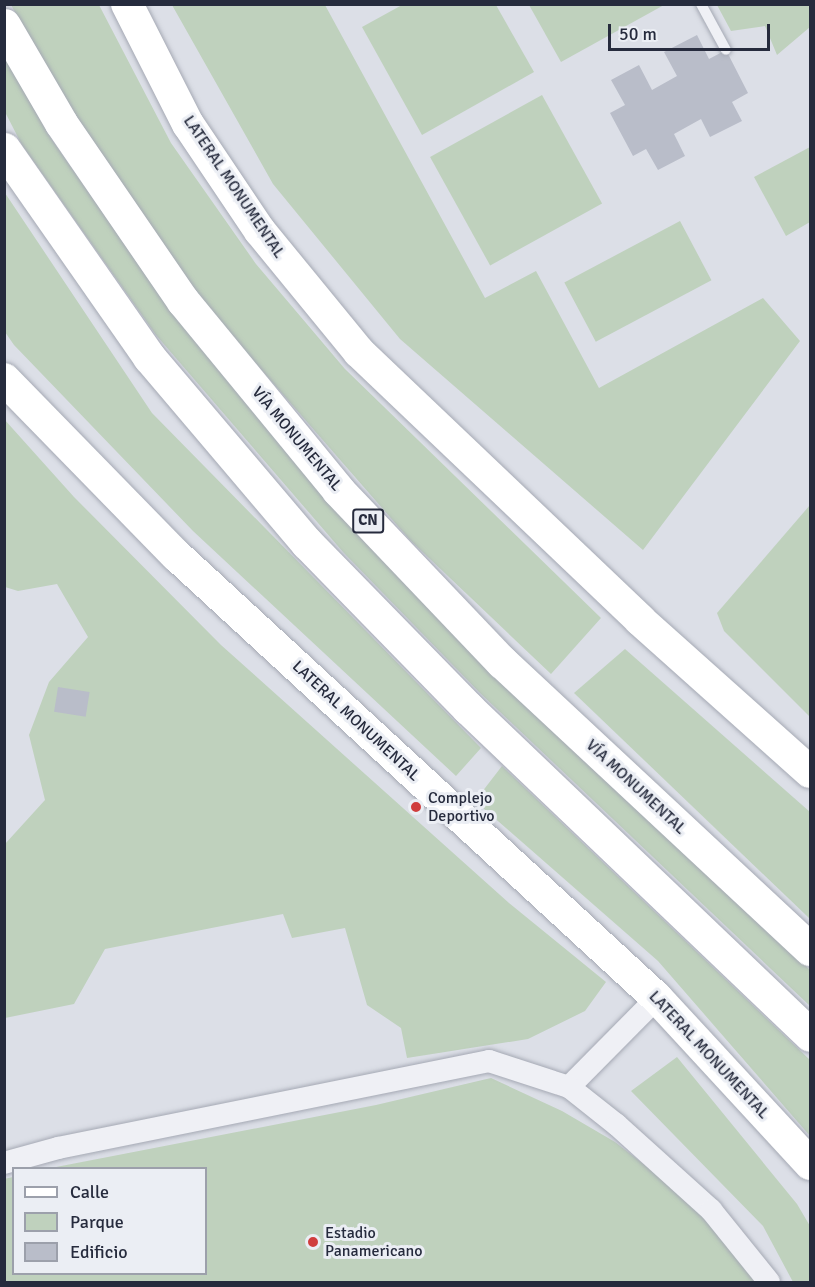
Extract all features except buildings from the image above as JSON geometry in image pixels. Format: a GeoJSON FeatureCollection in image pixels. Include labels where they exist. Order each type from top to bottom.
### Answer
{"type":"FeatureCollection","features":[{"type":"Feature","properties":{"kind":"highway","name":"VÍA MONUMENTAL"},"geometry":{"type":"LineString","coordinates":[[4,25],[61,123],[183,302],[338,489],[502,662],[810,949]]}},
{"type":"Feature","properties":{"kind":"highway"},"geometry":{"type":"LineString","coordinates":[[4,149],[149,357],[307,543],[468,708],[810,1035]]}},
{"type":"Feature","properties":{"kind":"street","name":"LATERAL MONUMENTAL"},"geometry":{"type":"LineString","coordinates":[[127,4],[188,124],[260,231],[359,352],[640,620],[810,772]]}},
{"type":"Feature","properties":{"kind":"street","name":"LATERAL MONUMENTAL"},"geometry":{"type":"LineString","coordinates":[[4,379],[176,555],[657,998],[810,1164]]}},
{"type":"Feature","properties":{"kind":"street"},"geometry":{"type":"LineString","coordinates":[[569,1087],[657,998]]}},
{"type":"Feature","properties":{"kind":"street"},"geometry":{"type":"LineString","coordinates":[[4,1163],[58,1148],[489,1061],[569,1087],[711,1210],[768,1282]]}},
{"type":"Feature","properties":{"kind":"lane"},"geometry":{"type":"LineString","coordinates":[[701,4],[726,50]]}},
{"type":"Feature","properties":{"kind":"green space"},"geometry":{"type":"Polygon","coordinates":[[[11,5],[99,5],[171,143],[256,264],[345,369],[601,618],[551,674],[410,540],[204,304],[73,112],[11,5]]]}},
{"type":"Feature","properties":{"kind":"green space"},"geometry":{"type":"Polygon","coordinates":[[[172,5],[325,5],[485,298],[536,271],[599,388],[763,298],[800,341],[643,550],[400,339],[273,184],[172,5]]]}},
{"type":"Feature","properties":{"kind":"green space"},"geometry":{"type":"Polygon","coordinates":[[[402,5],[496,5],[534,72],[422,135],[362,27],[402,5]]]}},
{"type":"Feature","properties":{"kind":"green space"},"geometry":{"type":"Polygon","coordinates":[[[529,5],[664,5],[561,62],[529,5]]]}},
{"type":"Feature","properties":{"kind":"green space"},"geometry":{"type":"Polygon","coordinates":[[[717,5],[810,5],[810,27],[777,55],[765,26],[731,31],[717,5]]]}},
{"type":"Feature","properties":{"kind":"green space"},"geometry":{"type":"Polygon","coordinates":[[[4,55],[48,134],[171,311],[490,671],[810,970],[810,1006],[479,692],[343,552],[156,335],[22,145],[5,112],[4,55]]]}},
{"type":"Feature","properties":{"kind":"green space"},"geometry":{"type":"Polygon","coordinates":[[[542,95],[602,203],[490,266],[430,157],[542,95]]]}},
{"type":"Feature","properties":{"kind":"green space"},"geometry":{"type":"Polygon","coordinates":[[[810,147],[810,222],[786,236],[754,177],[810,147]]]}},
{"type":"Feature","properties":{"kind":"green space"},"geometry":{"type":"Polygon","coordinates":[[[5,193],[152,413],[481,748],[456,776],[193,531],[14,345],[5,332],[5,193]]]}},
{"type":"Feature","properties":{"kind":"green space"},"geometry":{"type":"Polygon","coordinates":[[[680,221],[711,280],[596,342],[564,283],[680,221]]]}},
{"type":"Feature","properties":{"kind":"green space"},"geometry":{"type":"Polygon","coordinates":[[[4,419],[74,497],[221,645],[509,903],[606,982],[585,1011],[528,1039],[407,1058],[401,1028],[367,1005],[345,928],[292,938],[283,914],[105,949],[74,1004],[5,1018],[5,844],[45,800],[29,735],[49,682],[88,637],[57,584],[18,591],[5,587],[4,419]]]}},
{"type":"Feature","properties":{"kind":"green space"},"geometry":{"type":"Polygon","coordinates":[[[810,505],[810,717],[724,631],[717,613],[810,505]]]}},
{"type":"Feature","properties":{"kind":"green space"},"geometry":{"type":"Polygon","coordinates":[[[625,649],[810,812],[810,919],[574,693],[625,649]]]}},
{"type":"Feature","properties":{"kind":"green space"},"geometry":{"type":"Polygon","coordinates":[[[502,766],[810,1060],[810,1136],[658,961],[475,801],[502,766]]]}},
{"type":"Feature","properties":{"kind":"green space"},"geometry":{"type":"Polygon","coordinates":[[[677,1057],[797,1204],[810,1226],[810,1282],[793,1282],[763,1226],[631,1091],[677,1057]]]}},
{"type":"Feature","properties":{"kind":"green space"},"geometry":{"type":"Polygon","coordinates":[[[491,1078],[562,1111],[615,1142],[704,1211],[762,1282],[5,1282],[4,1179],[12,1177],[12,1275],[207,1275],[207,1167],[56,1167],[376,1105],[491,1078]]]}},
{"type":"Feature","properties":{"kind":"place","name":"Complejo Deportivo"},"geometry":{"type":"Point","coordinates":[416,807]}},
{"type":"Feature","properties":{"kind":"place","name":"Estadio Panamericano"},"geometry":{"type":"Point","coordinates":[313,1242]}}]}
